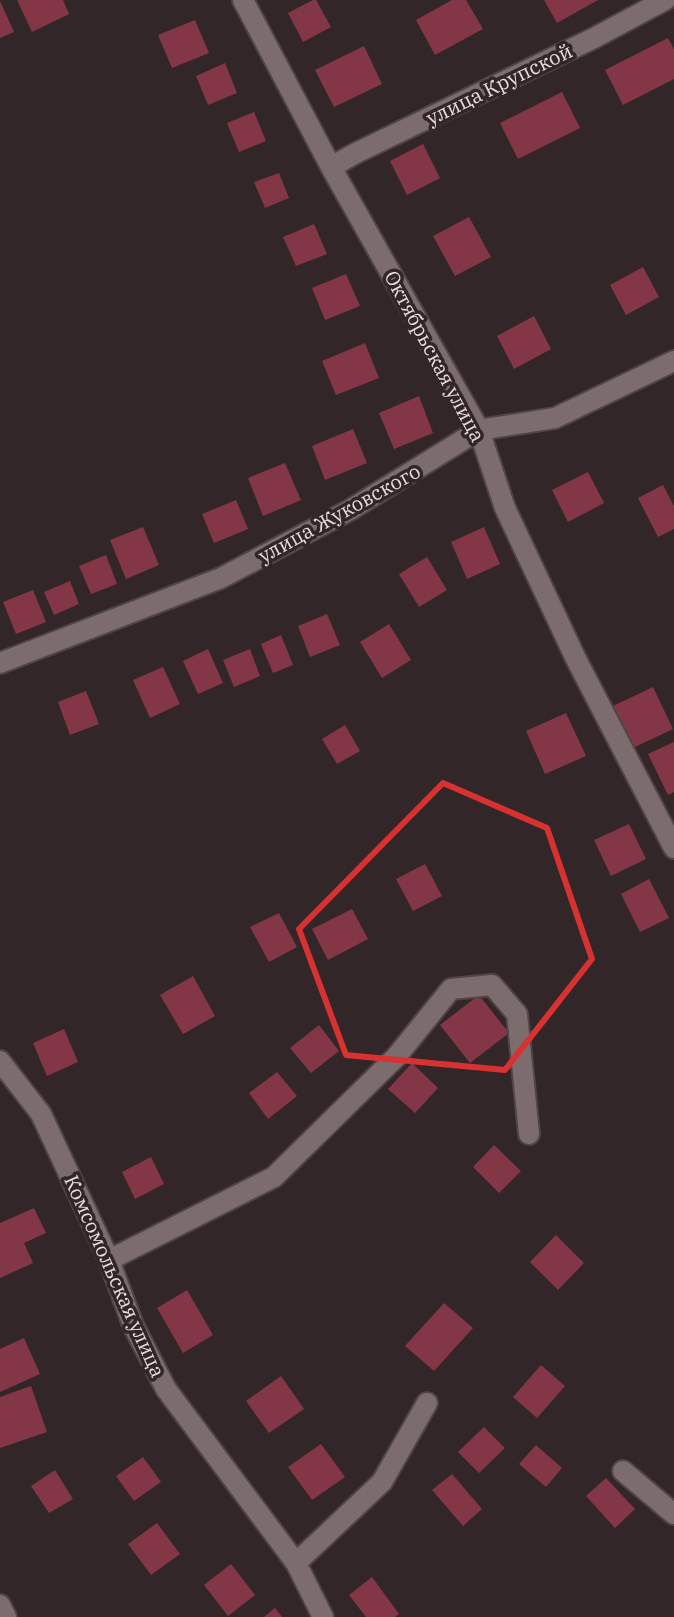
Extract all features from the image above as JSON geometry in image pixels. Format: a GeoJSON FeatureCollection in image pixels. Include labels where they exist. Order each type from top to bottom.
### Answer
{"type":"FeatureCollection","features":[{"type":"Feature","properties":{"kind":"street","name":"Октябрьская улица"},"geometry":{"type":"LineString","coordinates":[[243,0],[331,167],[479,430],[505,508],[576,659],[674,848]]}},
{"type":"Feature","properties":{"kind":"street","name":"улица Крупской"},"geometry":{"type":"LineString","coordinates":[[331,167],[665,0]]}},
{"type":"Feature","properties":{"kind":"street","name":"улица Жуковского"},"geometry":{"type":"LineString","coordinates":[[0,663],[221,578],[350,510],[479,430],[555,418],[674,361]]}},
{"type":"Feature","properties":{"kind":"street"},"geometry":{"type":"LineString","coordinates":[[109,1260],[274,1177],[396,1057],[451,989],[492,985],[517,1014],[529,1134]]}},
{"type":"Feature","properties":{"kind":"street","name":"Комсомольская улица"},"geometry":{"type":"LineString","coordinates":[[0,1061],[41,1114],[109,1260],[133,1325],[166,1389],[296,1563],[323,1617]]}},
{"type":"Feature","properties":{"kind":"street"},"geometry":{"type":"LineString","coordinates":[[296,1563],[382,1482],[427,1403]]}},
{"type":"Feature","properties":{"kind":"street"},"geometry":{"type":"LineString","coordinates":[[623,1471],[674,1514]]}},
{"type":"Feature","properties":{"kind":"street"},"geometry":{"type":"LineString","coordinates":[[0,1605],[6,1617]]}},
{"type":"Feature","properties":{"kind":"highlighted area"},"geometry":{"type":"Polygon","coordinates":[[[443,783],[547,828],[592,959],[505,1070],[346,1055],[299,929],[443,783]]]}},
{"type":"Feature","properties":{"kind":"building"},"geometry":{"type":"Polygon","coordinates":[[[17,0],[63,0],[69,14],[32,32],[17,0]]]}},
{"type":"Feature","properties":{"kind":"building"},"geometry":{"type":"Polygon","coordinates":[[[316,0],[331,27],[303,42],[288,13],[316,0]]]}},
{"type":"Feature","properties":{"kind":"building"},"geometry":{"type":"Polygon","coordinates":[[[452,0],[466,0],[483,29],[435,55],[416,20],[452,0]]]}},
{"type":"Feature","properties":{"kind":"building"},"geometry":{"type":"Polygon","coordinates":[[[544,0],[598,0],[557,23],[544,0]]]}},
{"type":"Feature","properties":{"kind":"building"},"geometry":{"type":"Polygon","coordinates":[[[0,1],[14,32],[0,38],[0,1]]]}},
{"type":"Feature","properties":{"kind":"building"},"geometry":{"type":"Polygon","coordinates":[[[195,20],[209,53],[172,68],[158,35],[195,20]]]}},
{"type":"Feature","properties":{"kind":"building"},"geometry":{"type":"Polygon","coordinates":[[[668,38],[674,49],[674,79],[623,105],[605,70],[668,38]]]}},
{"type":"Feature","properties":{"kind":"building"},"geometry":{"type":"Polygon","coordinates":[[[364,46],[382,84],[334,107],[315,70],[364,46]]]}},
{"type":"Feature","properties":{"kind":"building"},"geometry":{"type":"Polygon","coordinates":[[[225,63],[237,93],[208,105],[196,76],[225,63]]]}},
{"type":"Feature","properties":{"kind":"building"},"geometry":{"type":"Polygon","coordinates":[[[562,92],[580,128],[518,159],[500,123],[562,92]]]}},
{"type":"Feature","properties":{"kind":"building"},"geometry":{"type":"Polygon","coordinates":[[[254,112],[266,141],[239,152],[227,123],[254,112]]]}},
{"type":"Feature","properties":{"kind":"building"},"geometry":{"type":"Polygon","coordinates":[[[423,144],[440,178],[407,195],[390,161],[423,144]]]}},
{"type":"Feature","properties":{"kind":"building"},"geometry":{"type":"Polygon","coordinates":[[[279,173],[289,198],[265,208],[254,182],[279,173]]]}},
{"type":"Feature","properties":{"kind":"building"},"geometry":{"type":"Polygon","coordinates":[[[469,217],[491,257],[455,276],[433,236],[469,217]]]}},
{"type":"Feature","properties":{"kind":"building"},"geometry":{"type":"Polygon","coordinates":[[[314,224],[327,254],[296,266],[283,237],[314,224]]]}},
{"type":"Feature","properties":{"kind":"building"},"geometry":{"type":"Polygon","coordinates":[[[643,267],[659,297],[626,315],[610,285],[643,267]]]}},
{"type":"Feature","properties":{"kind":"building"},"geometry":{"type":"Polygon","coordinates":[[[346,274],[360,306],[325,320],[312,288],[346,274]]]}},
{"type":"Feature","properties":{"kind":"building"},"geometry":{"type":"Polygon","coordinates":[[[534,316],[551,349],[514,369],[497,336],[534,316]]]}},
{"type":"Feature","properties":{"kind":"building"},"geometry":{"type":"Polygon","coordinates":[[[365,343],[379,378],[336,395],[322,361],[365,343]]]}},
{"type":"Feature","properties":{"kind":"building"},"geometry":{"type":"Polygon","coordinates":[[[419,396],[433,433],[394,449],[379,413],[419,396]]]}},
{"type":"Feature","properties":{"kind":"building"},"geometry":{"type":"Polygon","coordinates":[[[353,429],[367,463],[325,480],[312,446],[353,429]]]}},
{"type":"Feature","properties":{"kind":"building"},"geometry":{"type":"Polygon","coordinates":[[[285,463],[301,500],[263,516],[248,478],[285,463]]]}},
{"type":"Feature","properties":{"kind":"building"},"geometry":{"type":"Polygon","coordinates":[[[588,472],[604,503],[568,522],[552,490],[588,472]]]}},
{"type":"Feature","properties":{"kind":"building"},"geometry":{"type":"Polygon","coordinates":[[[663,485],[674,506],[674,529],[658,537],[638,498],[663,485]]]}},
{"type":"Feature","properties":{"kind":"building"},"geometry":{"type":"Polygon","coordinates":[[[236,500],[248,529],[214,543],[202,514],[236,500]]]}},
{"type":"Feature","properties":{"kind":"building"},"geometry":{"type":"Polygon","coordinates":[[[143,527],[159,565],[126,579],[110,540],[143,527]]]}},
{"type":"Feature","properties":{"kind":"building"},"geometry":{"type":"Polygon","coordinates":[[[484,527],[500,564],[467,579],[451,542],[484,527]]]}},
{"type":"Feature","properties":{"kind":"building"},"geometry":{"type":"Polygon","coordinates":[[[106,555],[117,584],[91,594],[79,566],[106,555]]]}},
{"type":"Feature","properties":{"kind":"building"},"geometry":{"type":"Polygon","coordinates":[[[427,557],[447,590],[419,607],[399,574],[427,557]]]}},
{"type":"Feature","properties":{"kind":"building"},"geometry":{"type":"Polygon","coordinates":[[[70,581],[79,604],[54,615],[44,592],[70,581]]]}},
{"type":"Feature","properties":{"kind":"building"},"geometry":{"type":"Polygon","coordinates":[[[33,590],[46,622],[16,634],[3,602],[33,590]]]}},
{"type":"Feature","properties":{"kind":"building"},"geometry":{"type":"Polygon","coordinates":[[[327,614],[340,645],[310,657],[298,626],[327,614]]]}},
{"type":"Feature","properties":{"kind":"building"},"geometry":{"type":"Polygon","coordinates":[[[389,624],[411,660],[382,678],[360,642],[389,624]]]}},
{"type":"Feature","properties":{"kind":"building"},"geometry":{"type":"Polygon","coordinates":[[[281,635],[293,665],[273,673],[261,644],[281,635]]]}},
{"type":"Feature","properties":{"kind":"building"},"geometry":{"type":"Polygon","coordinates":[[[208,649],[223,683],[198,694],[183,661],[208,649]]]}},
{"type":"Feature","properties":{"kind":"building"},"geometry":{"type":"Polygon","coordinates":[[[250,649],[260,676],[234,687],[223,660],[250,649]]]}},
{"type":"Feature","properties":{"kind":"building"},"geometry":{"type":"Polygon","coordinates":[[[163,667],[180,704],[150,718],[133,680],[163,667]]]}},
{"type":"Feature","properties":{"kind":"building"},"geometry":{"type":"Polygon","coordinates":[[[653,687],[673,729],[633,748],[613,706],[653,687]]]}},
{"type":"Feature","properties":{"kind":"building"},"geometry":{"type":"Polygon","coordinates":[[[86,691],[99,724],[70,735],[58,702],[86,691]]]}},
{"type":"Feature","properties":{"kind":"building"},"geometry":{"type":"Polygon","coordinates":[[[566,713],[586,756],[545,774],[526,731],[566,713]]]}},
{"type":"Feature","properties":{"kind":"building"},"geometry":{"type":"Polygon","coordinates":[[[345,725],[360,751],[337,764],[322,739],[345,725]]]}},
{"type":"Feature","properties":{"kind":"building"},"geometry":{"type":"Polygon","coordinates":[[[674,742],[674,792],[668,795],[648,754],[674,742]]]}},
{"type":"Feature","properties":{"kind":"building"},"geometry":{"type":"Polygon","coordinates":[[[629,824],[646,859],[611,876],[594,840],[629,824]]]}},
{"type":"Feature","properties":{"kind":"building"},"geometry":{"type":"Polygon","coordinates":[[[425,864],[442,896],[413,911],[396,879],[425,864]]]}},
{"type":"Feature","properties":{"kind":"building"},"geometry":{"type":"Polygon","coordinates":[[[649,879],[669,918],[640,932],[621,894],[649,879]]]}},
{"type":"Feature","properties":{"kind":"building"},"geometry":{"type":"Polygon","coordinates":[[[352,909],[368,939],[328,960],[312,929],[352,909]]]}},
{"type":"Feature","properties":{"kind":"building"},"geometry":{"type":"Polygon","coordinates":[[[279,913],[297,947],[269,962],[250,927],[279,913]]]}},
{"type":"Feature","properties":{"kind":"building"},"geometry":{"type":"Polygon","coordinates":[[[193,976],[215,1016],[183,1034],[160,995],[193,976]]]}},
{"type":"Feature","properties":{"kind":"building"},"geometry":{"type":"Polygon","coordinates":[[[479,995],[509,1033],[470,1063],[440,1025],[479,995]]]}},
{"type":"Feature","properties":{"kind":"building"},"geometry":{"type":"Polygon","coordinates":[[[319,1025],[339,1051],[311,1073],[290,1048],[319,1025]]]}},
{"type":"Feature","properties":{"kind":"building"},"geometry":{"type":"Polygon","coordinates":[[[64,1029],[78,1062],[47,1076],[33,1043],[64,1029]]]}},
{"type":"Feature","properties":{"kind":"building"},"geometry":{"type":"Polygon","coordinates":[[[412,1063],[438,1088],[415,1113],[388,1089],[412,1063]]]}},
{"type":"Feature","properties":{"kind":"building"},"geometry":{"type":"Polygon","coordinates":[[[277,1072],[297,1096],[268,1119],[249,1093],[277,1072]]]}},
{"type":"Feature","properties":{"kind":"building"},"geometry":{"type":"Polygon","coordinates":[[[494,1145],[521,1171],[499,1193],[473,1167],[494,1145]]]}},
{"type":"Feature","properties":{"kind":"building"},"geometry":{"type":"Polygon","coordinates":[[[151,1157],[164,1184],[135,1199],[122,1172],[151,1157]]]}},
{"type":"Feature","properties":{"kind":"building"},"geometry":{"type":"Polygon","coordinates":[[[34,1208],[46,1233],[24,1243],[33,1263],[0,1278],[0,1223],[34,1208]]]}},
{"type":"Feature","properties":{"kind":"building"},"geometry":{"type":"Polygon","coordinates":[[[556,1235],[584,1263],[558,1290],[530,1262],[556,1235]]]}},
{"type":"Feature","properties":{"kind":"building"},"geometry":{"type":"Polygon","coordinates":[[[187,1290],[213,1335],[183,1353],[157,1308],[187,1290]]]}},
{"type":"Feature","properties":{"kind":"building"},"geometry":{"type":"Polygon","coordinates":[[[444,1303],[473,1328],[434,1371],[405,1346],[444,1303]]]}},
{"type":"Feature","properties":{"kind":"building"},"geometry":{"type":"Polygon","coordinates":[[[24,1338],[40,1374],[0,1392],[0,1349],[24,1338]]]}},
{"type":"Feature","properties":{"kind":"building"},"geometry":{"type":"Polygon","coordinates":[[[541,1365],[565,1386],[537,1418],[513,1397],[541,1365]]]}},
{"type":"Feature","properties":{"kind":"building"},"geometry":{"type":"Polygon","coordinates":[[[281,1376],[304,1409],[269,1433],[246,1401],[281,1376]]]}},
{"type":"Feature","properties":{"kind":"building"},"geometry":{"type":"Polygon","coordinates":[[[31,1386],[47,1432],[0,1448],[0,1397],[31,1386]]]}},
{"type":"Feature","properties":{"kind":"building"},"geometry":{"type":"Polygon","coordinates":[[[484,1427],[505,1448],[479,1473],[458,1452],[484,1427]]]}},
{"type":"Feature","properties":{"kind":"building"},"geometry":{"type":"Polygon","coordinates":[[[321,1444],[345,1477],[312,1500],[288,1467],[321,1444]]]}},
{"type":"Feature","properties":{"kind":"building"},"geometry":{"type":"Polygon","coordinates":[[[536,1445],[562,1468],[546,1487],[519,1464],[536,1445]]]}},
{"type":"Feature","properties":{"kind":"building"},"geometry":{"type":"Polygon","coordinates":[[[143,1457],[161,1482],[134,1501],[116,1476],[143,1457]]]}},
{"type":"Feature","properties":{"kind":"building"},"geometry":{"type":"Polygon","coordinates":[[[55,1470],[73,1499],[49,1513],[31,1486],[55,1470]]]}},
{"type":"Feature","properties":{"kind":"building"},"geometry":{"type":"Polygon","coordinates":[[[452,1474],[482,1509],[463,1526],[432,1490],[452,1474]]]}},
{"type":"Feature","properties":{"kind":"building"},"geometry":{"type":"Polygon","coordinates":[[[606,1478],[635,1509],[615,1528],[586,1496],[606,1478]]]}},
{"type":"Feature","properties":{"kind":"building"},"geometry":{"type":"Polygon","coordinates":[[[157,1523],[180,1554],[151,1575],[128,1544],[157,1523]]]}},
{"type":"Feature","properties":{"kind":"building"},"geometry":{"type":"Polygon","coordinates":[[[231,1564],[255,1595],[228,1616],[204,1585],[231,1564]]]}},
{"type":"Feature","properties":{"kind":"building"},"geometry":{"type":"Polygon","coordinates":[[[372,1577],[399,1614],[395,1617],[366,1617],[349,1595],[372,1577]]]}},
{"type":"Feature","properties":{"kind":"building"},"geometry":{"type":"Polygon","coordinates":[[[275,1608],[282,1617],[264,1617],[275,1608]]]}}]}
